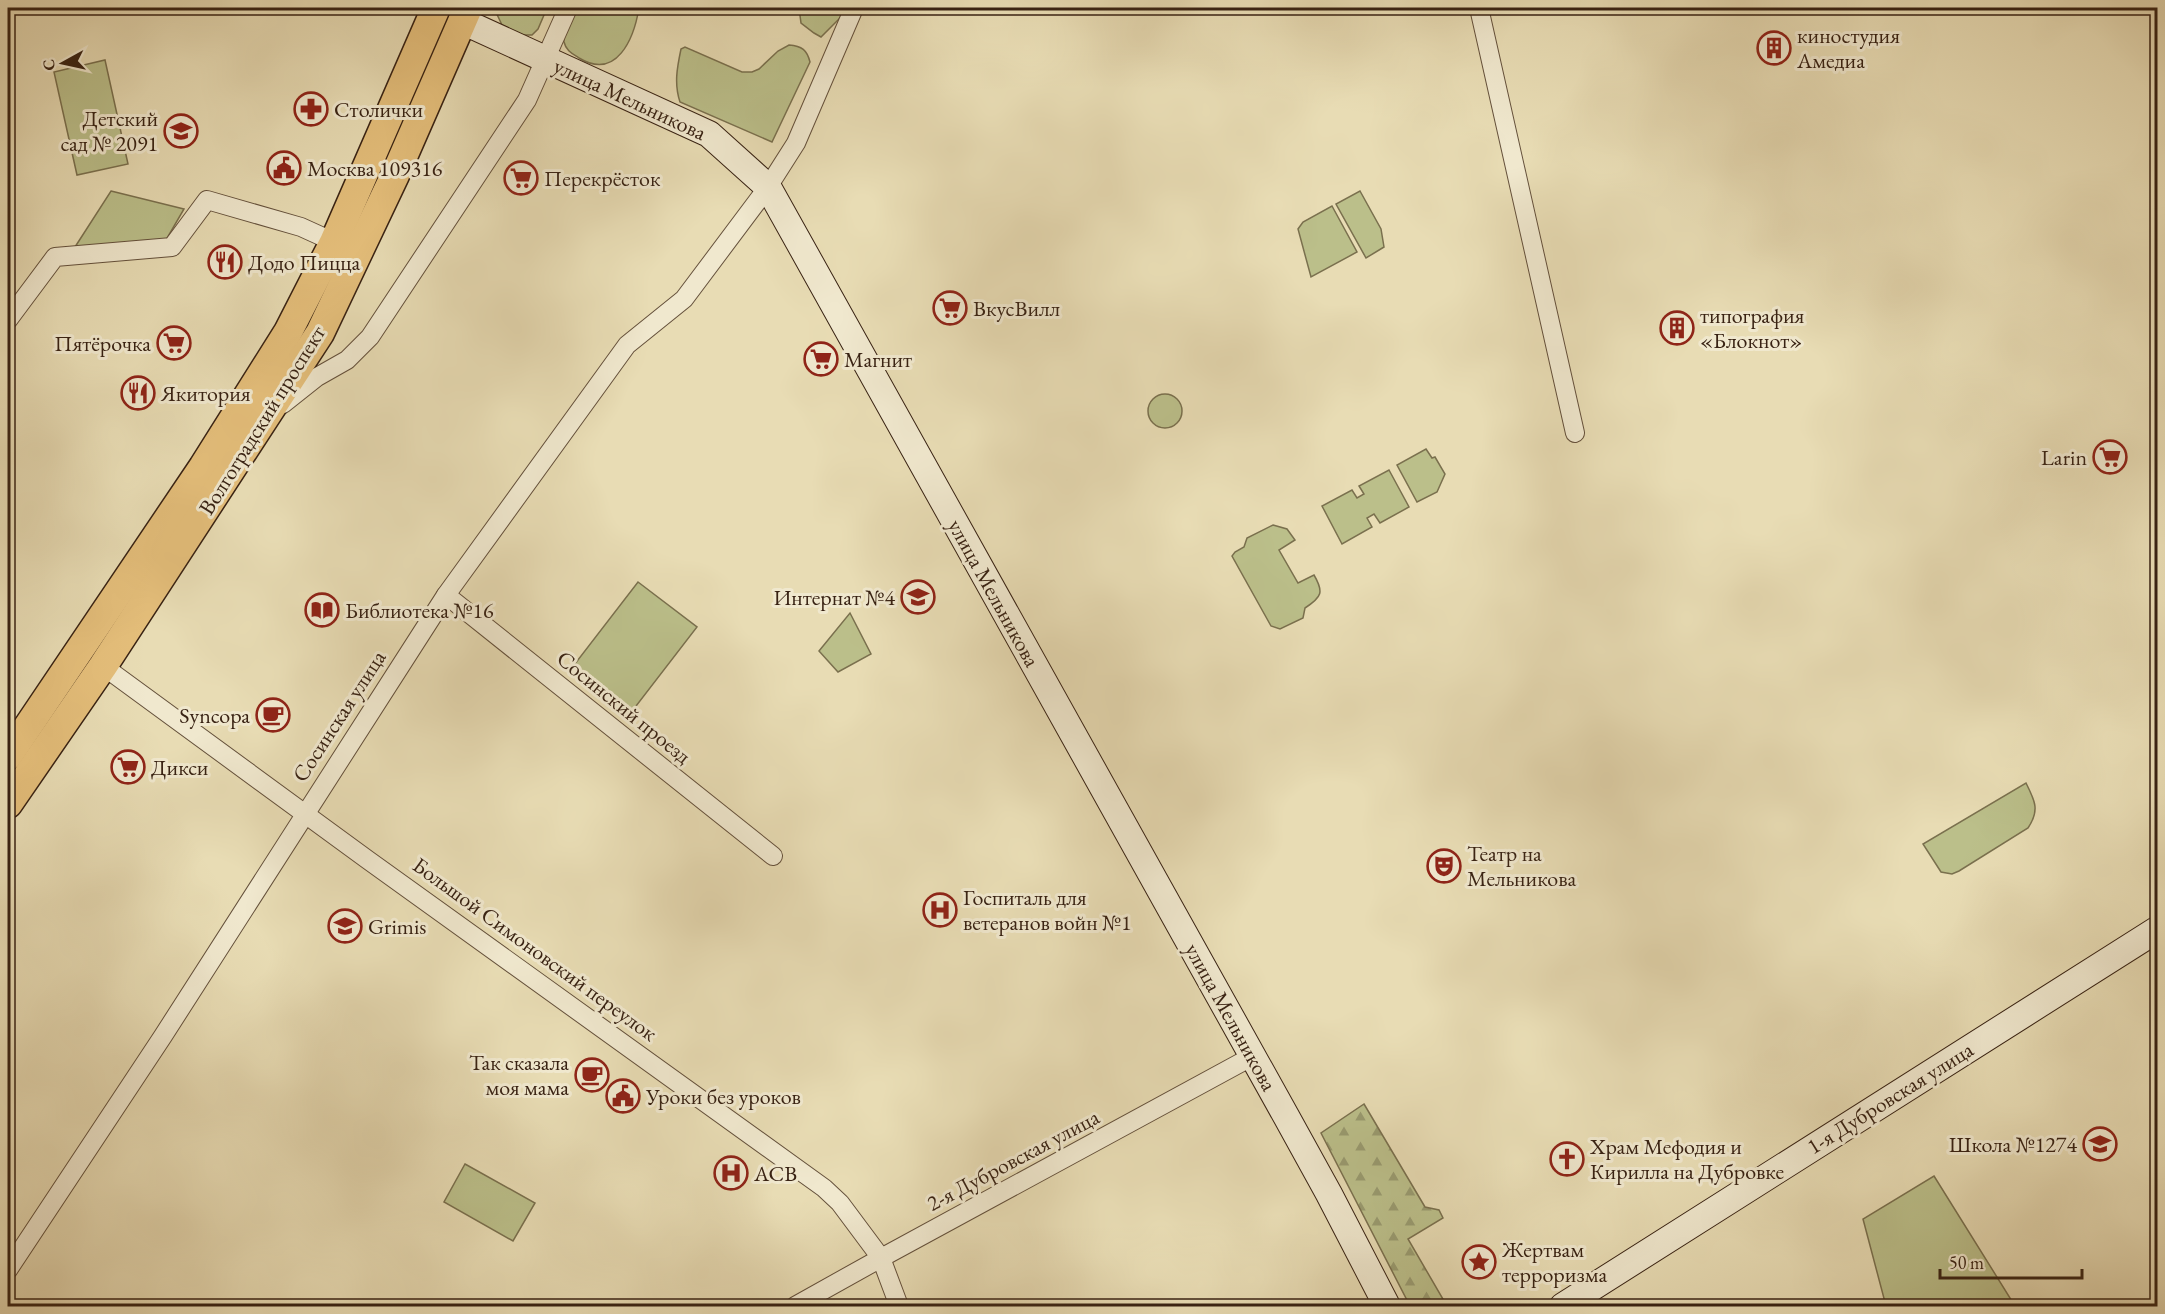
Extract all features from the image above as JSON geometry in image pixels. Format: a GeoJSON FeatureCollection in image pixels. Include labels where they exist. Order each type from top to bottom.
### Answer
{"type":"FeatureCollection","features":[{"type":"Feature","properties":{"kind":"main road","name":"Волгоградский проспект"},"geometry":{"type":"LineString","coordinates":[[8,756],[203,467],[288,332],[334,242],[435,8]]}},
{"type":"Feature","properties":{"kind":"main road","name":"Волгоградский проспект"},"geometry":{"type":"LineString","coordinates":[[8,804],[103,666],[320,333],[395,175],[465,14]]}},
{"type":"Feature","properties":{"kind":"street"},"geometry":{"type":"LineString","coordinates":[[260,426],[293,394],[347,360],[370,337],[527,100],[568,8]]}},
{"type":"Feature","properties":{"kind":"street","name":"Сосинская улица"},"geometry":{"type":"LineString","coordinates":[[8,1270],[163,1036],[446,595],[627,345],[684,299],[768,188],[796,142],[854,8]]}},
{"type":"Feature","properties":{"kind":"street"},"geometry":{"type":"LineString","coordinates":[[1479,8],[1575,433]]}},
{"type":"Feature","properties":{"kind":"street","name":"улица Мельникова"},"geometry":{"type":"LineString","coordinates":[[465,14],[546,59],[709,134],[768,188],[1253,1056],[1387,1306]]}},
{"type":"Feature","properties":{"kind":"street"},"geometry":{"type":"LineString","coordinates":[[8,320],[56,257],[172,247],[207,200],[301,228],[334,242]]}},
{"type":"Feature","properties":{"kind":"street","name":"Сосинский проезд"},"geometry":{"type":"LineString","coordinates":[[446,595],[773,856]]}},
{"type":"Feature","properties":{"kind":"street","name":"Большой Симоновский переулок"},"geometry":{"type":"LineString","coordinates":[[103,666],[801,1170],[840,1203],[881,1258],[898,1306]]}},
{"type":"Feature","properties":{"kind":"street","name":"1-я Дубровская улица"},"geometry":{"type":"LineString","coordinates":[[1563,1306],[2157,929]]}},
{"type":"Feature","properties":{"kind":"street","name":"2-я Дубровская улица"},"geometry":{"type":"LineString","coordinates":[[795,1306],[1253,1056]]}},
{"type":"Feature","properties":{"kind":"green space"},"geometry":{"type":"Polygon","coordinates":[[[494,8],[547,8],[538,29],[532,35],[522,35],[502,25],[494,8]]]}},
{"type":"Feature","properties":{"kind":"green space"},"geometry":{"type":"Polygon","coordinates":[[[575,8],[639,8],[628,43],[613,60],[604,64],[592,64],[566,48],[564,33],[575,8]]]}},
{"type":"Feature","properties":{"kind":"green space"},"geometry":{"type":"Polygon","coordinates":[[[799,8],[843,8],[842,16],[821,37],[801,23],[799,8]]]}},
{"type":"Feature","properties":{"kind":"green space"},"geometry":{"type":"Polygon","coordinates":[[[789,45],[803,49],[810,62],[772,142],[680,102],[677,69],[681,49],[685,47],[742,72],[752,72],[789,45]]]}},
{"type":"Feature","properties":{"kind":"green space"},"geometry":{"type":"Polygon","coordinates":[[[105,60],[128,164],[77,175],[54,72],[105,60]]]}},
{"type":"Feature","properties":{"kind":"green space"},"geometry":{"type":"Polygon","coordinates":[[[111,191],[184,209],[166,240],[75,247],[111,191]]]}},
{"type":"Feature","properties":{"kind":"green space"},"geometry":{"type":"Polygon","coordinates":[[[1360,191],[1381,229],[1384,247],[1366,258],[1336,204],[1360,191]]]}},
{"type":"Feature","properties":{"kind":"green space"},"geometry":{"type":"Polygon","coordinates":[[[1332,206],[1357,252],[1311,277],[1298,229],[1303,222],[1332,206]]]}},
{"type":"Feature","properties":{"kind":"green space"},"geometry":{"type":"Polygon","coordinates":[[[1165,394],[1177,399],[1182,411],[1177,423],[1165,428],[1153,423],[1148,411],[1153,399],[1165,394]]]}},
{"type":"Feature","properties":{"kind":"green space"},"geometry":{"type":"Polygon","coordinates":[[[1426,449],[1432,458],[1435,457],[1445,474],[1437,492],[1417,502],[1397,465],[1426,449]]]}},
{"type":"Feature","properties":{"kind":"green space"},"geometry":{"type":"Polygon","coordinates":[[[1389,470],[1409,507],[1380,523],[1374,514],[1367,518],[1372,527],[1342,544],[1322,506],[1352,490],[1357,498],[1364,494],[1359,486],[1389,470]]]}},
{"type":"Feature","properties":{"kind":"green space"},"geometry":{"type":"Polygon","coordinates":[[[1273,525],[1287,529],[1295,540],[1279,550],[1298,583],[1314,575],[1320,590],[1315,601],[1305,608],[1303,618],[1280,629],[1271,626],[1232,556],[1244,547],[1247,538],[1273,525]]]}},
{"type":"Feature","properties":{"kind":"green space"},"geometry":{"type":"Polygon","coordinates":[[[638,582],[697,627],[633,710],[574,665],[638,582]]]}},
{"type":"Feature","properties":{"kind":"green space"},"geometry":{"type":"Polygon","coordinates":[[[850,613],[871,654],[838,672],[819,651],[850,613]]]}},
{"type":"Feature","properties":{"kind":"green space"},"geometry":{"type":"Polygon","coordinates":[[[2026,783],[2035,806],[2034,816],[2028,828],[1959,871],[1952,874],[1941,872],[1923,844],[2026,783]]]}},
{"type":"Feature","properties":{"kind":"green space"},"geometry":{"type":"Polygon","coordinates":[[[1364,1104],[1425,1207],[1439,1210],[1443,1218],[1408,1239],[1447,1306],[1410,1306],[1321,1133],[1364,1104]]]}},
{"type":"Feature","properties":{"kind":"green space"},"geometry":{"type":"Polygon","coordinates":[[[465,1164],[535,1203],[513,1241],[444,1202],[465,1164]]]}},
{"type":"Feature","properties":{"kind":"green space"},"geometry":{"type":"Polygon","coordinates":[[[1934,1176],[2015,1306],[1886,1306],[1863,1219],[1934,1176]]]}},
{"type":"Feature","properties":{"kind":"place","name":"киностудия Амедиа"},"geometry":{"type":"Point","coordinates":[1774,48]}},
{"type":"Feature","properties":{"kind":"place","name":"Столички"},"geometry":{"type":"Point","coordinates":[311,109]}},
{"type":"Feature","properties":{"kind":"place","name":"Детский сад № 2091"},"geometry":{"type":"Point","coordinates":[181,131]}},
{"type":"Feature","properties":{"kind":"place","name":"Москва 109316"},"geometry":{"type":"Point","coordinates":[284,168]}},
{"type":"Feature","properties":{"kind":"place","name":"Перекрёсток"},"geometry":{"type":"Point","coordinates":[521,178]}},
{"type":"Feature","properties":{"kind":"place","name":"Додо Пицца"},"geometry":{"type":"Point","coordinates":[225,262]}},
{"type":"Feature","properties":{"kind":"place","name":"ВкусВилл"},"geometry":{"type":"Point","coordinates":[950,308]}},
{"type":"Feature","properties":{"kind":"place","name":"типография «Блокнот»"},"geometry":{"type":"Point","coordinates":[1677,328]}},
{"type":"Feature","properties":{"kind":"place","name":"Пятёрочка"},"geometry":{"type":"Point","coordinates":[174,343]}},
{"type":"Feature","properties":{"kind":"place","name":"Магнит"},"geometry":{"type":"Point","coordinates":[821,359]}},
{"type":"Feature","properties":{"kind":"place","name":"Якитория"},"geometry":{"type":"Point","coordinates":[138,393]}},
{"type":"Feature","properties":{"kind":"place","name":"Larin"},"geometry":{"type":"Point","coordinates":[2110,457]}},
{"type":"Feature","properties":{"kind":"place","name":"Интернат №4"},"geometry":{"type":"Point","coordinates":[918,597]}},
{"type":"Feature","properties":{"kind":"place","name":"Библиотека №16"},"geometry":{"type":"Point","coordinates":[322,610]}},
{"type":"Feature","properties":{"kind":"place","name":"Syncopa"},"geometry":{"type":"Point","coordinates":[273,715]}},
{"type":"Feature","properties":{"kind":"place","name":"Дикси"},"geometry":{"type":"Point","coordinates":[128,767]}},
{"type":"Feature","properties":{"kind":"place","name":"Театр на Мельникова"},"geometry":{"type":"Point","coordinates":[1444,866]}},
{"type":"Feature","properties":{"kind":"place","name":"Госпиталь для ветеранов войн №1"},"geometry":{"type":"Point","coordinates":[940,910]}},
{"type":"Feature","properties":{"kind":"place","name":"Grimis"},"geometry":{"type":"Point","coordinates":[345,926]}},
{"type":"Feature","properties":{"kind":"place","name":"Так сказала моя мама"},"geometry":{"type":"Point","coordinates":[592,1075]}},
{"type":"Feature","properties":{"kind":"place","name":"Уроки без уроков"},"geometry":{"type":"Point","coordinates":[623,1096]}},
{"type":"Feature","properties":{"kind":"place","name":"Школа №1274"},"geometry":{"type":"Point","coordinates":[2100,1144]}},
{"type":"Feature","properties":{"kind":"place","name":"Храм Мефодия и Кирилла на Дубровке"},"geometry":{"type":"Point","coordinates":[1567,1159]}},
{"type":"Feature","properties":{"kind":"place","name":"АСВ"},"geometry":{"type":"Point","coordinates":[731,1173]}},
{"type":"Feature","properties":{"kind":"place","name":"Жертвам терроризма"},"geometry":{"type":"Point","coordinates":[1479,1262]}}]}
